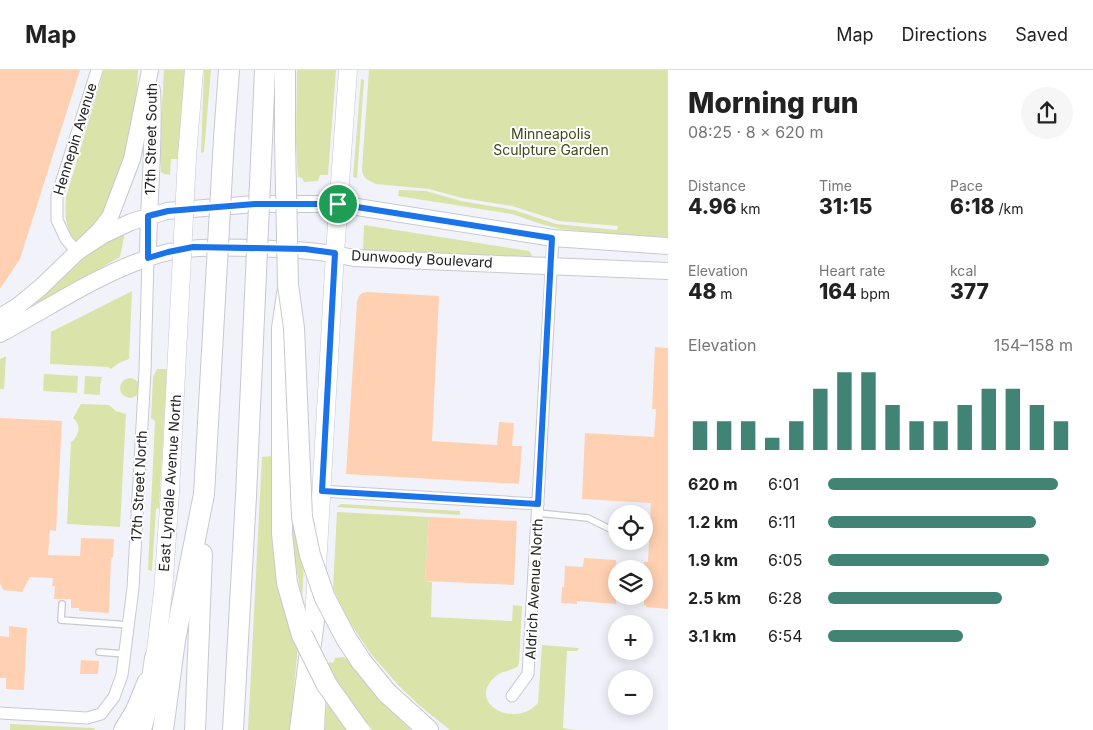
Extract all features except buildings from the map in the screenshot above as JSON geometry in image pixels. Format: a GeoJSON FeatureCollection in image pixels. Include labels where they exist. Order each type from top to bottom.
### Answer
{"type":"FeatureCollection","features":[{"type":"Feature","properties":{"kind":"highway"},"geometry":{"type":"LineString","coordinates":[[195,730],[204,494],[229,70]]}},
{"type":"Feature","properties":{"kind":"highway"},"geometry":{"type":"LineString","coordinates":[[233,730],[246,496],[265,70]]}},
{"type":"Feature","properties":{"kind":"highway"},"geometry":{"type":"LineString","coordinates":[[285,70],[288,285],[294,328],[300,496],[305,534],[318,581],[346,638],[361,661],[387,693],[428,730]]}},
{"type":"Feature","properties":{"kind":"highway"},"geometry":{"type":"LineString","coordinates":[[288,285],[282,338],[282,533],[285,568],[291,599],[302,635],[327,686],[359,730]]}},
{"type":"Feature","properties":{"kind":"highway"},"geometry":{"type":"LineString","coordinates":[[163,730],[175,640],[204,494]]}},
{"type":"Feature","properties":{"kind":"highway"},"geometry":{"type":"LineString","coordinates":[[300,730],[314,620]]}},
{"type":"Feature","properties":{"kind":"highway"},"geometry":{"type":"LineString","coordinates":[[142,730],[155,658]]}},
{"type":"Feature","properties":{"kind":"main road"},"geometry":{"type":"LineString","coordinates":[[0,317],[18,306],[41,287],[100,230],[110,217],[132,159],[151,70]]}},
{"type":"Feature","properties":{"kind":"main road","name":"17th Street South"},"geometry":{"type":"LineString","coordinates":[[148,237],[154,117],[151,70]]}},
{"type":"Feature","properties":{"kind":"main road","name":"East Lyndale Avenue North"},"geometry":{"type":"LineString","coordinates":[[122,730],[134,710],[155,658],[163,592],[187,157],[194,70]]}},
{"type":"Feature","properties":{"kind":"main road"},"geometry":{"type":"LineString","coordinates":[[316,730],[320,677],[314,620],[336,231],[348,70]]}},
{"type":"Feature","properties":{"kind":"main road"},"geometry":{"type":"LineString","coordinates":[[77,252],[103,235],[148,216],[193,208],[255,204],[338,204],[552,238],[668,246]]}},
{"type":"Feature","properties":{"kind":"main road","name":"17th Street North"},"geometry":{"type":"LineString","coordinates":[[148,237],[148,258]]}},
{"type":"Feature","properties":{"kind":"main road","name":"Dunwoody Boulevard"},"geometry":{"type":"LineString","coordinates":[[148,258],[193,247],[305,249],[354,258],[668,270]]}},
{"type":"Feature","properties":{"kind":"main road"},"geometry":{"type":"LineString","coordinates":[[0,334],[74,292],[148,258]]}},
{"type":"Feature","properties":{"kind":"street","name":"Hennepin Avenue"},"geometry":{"type":"LineString","coordinates":[[77,252],[66,239],[57,220],[57,196],[97,70]]}},
{"type":"Feature","properties":{"kind":"street","name":"Aldrich Avenue North"},"geometry":{"type":"LineString","coordinates":[[512,696],[528,674],[552,238]]}},
{"type":"Feature","properties":{"kind":"street","name":"17th Street North"},"geometry":{"type":"LineString","coordinates":[[0,713],[87,718],[101,714],[114,697],[122,675],[133,588],[144,402],[148,258]]}},
{"type":"Feature","properties":{"kind":"street"},"geometry":{"type":"LineString","coordinates":[[322,491],[538,509]]}},
{"type":"Feature","properties":{"kind":"lane"},"geometry":{"type":"LineString","coordinates":[[538,509],[588,518],[608,528]]}},
{"type":"Feature","properties":{"kind":"lane"},"geometry":{"type":"LineString","coordinates":[[62,604],[61,620],[129,625]]}},
{"type":"Feature","properties":{"kind":"lane"},"geometry":{"type":"LineString","coordinates":[[99,652],[125,654]]}},
{"type":"Feature","properties":{"kind":"green space"},"geometry":{"type":"Polygon","coordinates":[[[104,70],[138,70],[136,105],[121,168],[100,220],[76,241],[67,226],[66,197],[104,70]]]}},
{"type":"Feature","properties":{"kind":"green space"},"geometry":{"type":"Polygon","coordinates":[[[164,70],[186,70],[180,159],[171,159],[170,175],[161,172],[159,160],[164,70]]]}},
{"type":"Feature","properties":{"kind":"green space"},"geometry":{"type":"Polygon","coordinates":[[[204,70],[211,70],[204,152],[201,153],[204,70]]]}},
{"type":"Feature","properties":{"kind":"green space"},"geometry":{"type":"Polygon","coordinates":[[[297,70],[336,70],[328,175],[320,175],[318,181],[304,182],[302,178],[298,177],[296,141],[297,70]]]}},
{"type":"Feature","properties":{"kind":"green space","name":"Minneapolis Sculpture Garden"},"geometry":{"type":"Polygon","coordinates":[[[369,70],[668,70],[668,237],[561,229],[512,214],[398,196],[399,190],[426,191],[461,201],[514,210],[556,224],[617,230],[618,226],[559,221],[512,206],[462,198],[429,189],[370,182],[362,172],[369,70]]]}},
{"type":"Feature","properties":{"kind":"green space"},"geometry":{"type":"Polygon","coordinates":[[[361,79],[364,80],[357,178],[353,177],[361,79]]]}},
{"type":"Feature","properties":{"kind":"green space"},"geometry":{"type":"Polygon","coordinates":[[[364,225],[529,251],[532,255],[530,258],[363,251],[364,225]]]}},
{"type":"Feature","properties":{"kind":"green space"},"geometry":{"type":"Polygon","coordinates":[[[125,233],[120,257],[37,304],[35,302],[87,255],[125,233]]]}},
{"type":"Feature","properties":{"kind":"green space"},"geometry":{"type":"Polygon","coordinates":[[[132,291],[129,359],[111,369],[108,367],[50,364],[51,332],[132,291]]]}},
{"type":"Feature","properties":{"kind":"green space"},"geometry":{"type":"Polygon","coordinates":[[[6,356],[4,389],[0,389],[0,359],[6,356]]]}},
{"type":"Feature","properties":{"kind":"green space"},"geometry":{"type":"Polygon","coordinates":[[[157,369],[167,369],[159,508],[156,509],[152,571],[148,570],[155,421],[151,418],[153,377],[157,369]]]}},
{"type":"Feature","properties":{"kind":"green space"},"geometry":{"type":"Polygon","coordinates":[[[44,374],[78,376],[77,393],[43,391],[44,374]]]}},
{"type":"Feature","properties":{"kind":"green space"},"geometry":{"type":"Polygon","coordinates":[[[85,376],[102,377],[100,395],[84,394],[85,376]]]}},
{"type":"Feature","properties":{"kind":"green space"},"geometry":{"type":"Polygon","coordinates":[[[130,378],[137,381],[140,388],[137,395],[130,398],[123,395],[120,388],[123,381],[130,378]]]}},
{"type":"Feature","properties":{"kind":"green space"},"geometry":{"type":"Polygon","coordinates":[[[81,404],[109,405],[116,411],[126,414],[120,527],[67,524],[71,442],[76,437],[78,430],[78,424],[73,418],[81,404]]]}},
{"type":"Feature","properties":{"kind":"green space"},"geometry":{"type":"Polygon","coordinates":[[[274,456],[298,646],[290,730],[248,730],[262,457],[274,456]]]}},
{"type":"Feature","properties":{"kind":"green space"},"geometry":{"type":"Polygon","coordinates":[[[291,492],[304,562],[302,600],[293,548],[291,492]]]}},
{"type":"Feature","properties":{"kind":"green space"},"geometry":{"type":"Polygon","coordinates":[[[341,504],[460,511],[460,515],[337,507],[341,504]]]}},
{"type":"Feature","properties":{"kind":"green space"},"geometry":{"type":"Polygon","coordinates":[[[337,512],[429,517],[425,581],[432,582],[431,617],[512,621],[513,605],[522,606],[519,663],[517,667],[496,676],[488,686],[486,695],[489,703],[496,709],[506,713],[517,714],[528,711],[538,703],[542,645],[579,648],[577,651],[567,651],[563,728],[575,730],[450,730],[420,706],[399,686],[371,654],[347,618],[333,588],[337,512]]]}},
{"type":"Feature","properties":{"kind":"green space"},"geometry":{"type":"Polygon","coordinates":[[[343,657],[350,660],[380,698],[411,730],[372,730],[351,704],[328,668],[329,662],[333,663],[335,658],[343,657]]]}},
{"type":"Feature","properties":{"kind":"green space"},"geometry":{"type":"Polygon","coordinates":[[[327,700],[349,730],[325,730],[327,700]]]}},
{"type":"Feature","properties":{"kind":"green space"},"geometry":{"type":"Polygon","coordinates":[[[10,724],[94,728],[95,730],[10,730],[10,724]]]}},
{"type":"Feature","properties":{"kind":"route"},"geometry":{"type":"LineString","coordinates":[[255,204],[338,204],[552,238],[538,504],[322,491],[335,253],[305,249],[193,247],[148,258],[148,216],[193,208],[255,204]]}}]}
